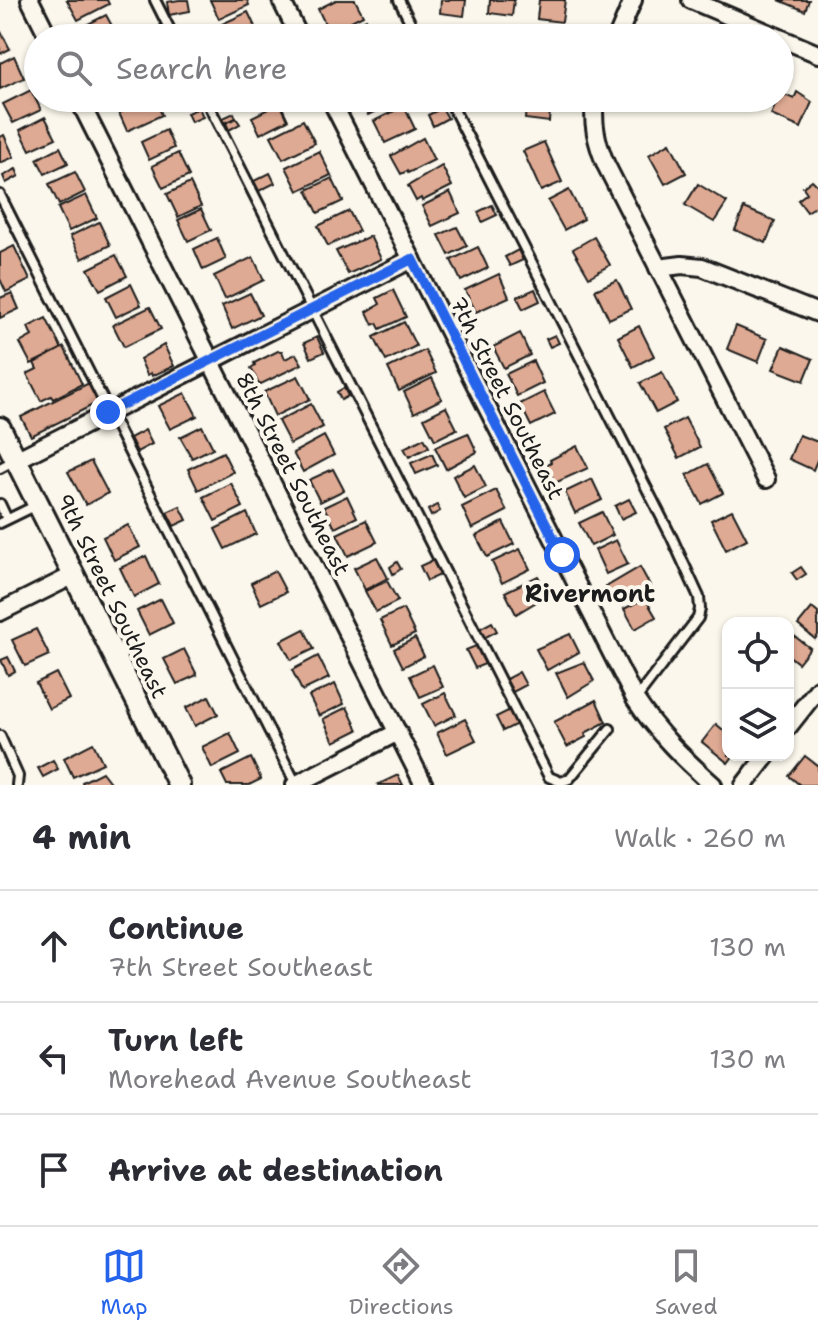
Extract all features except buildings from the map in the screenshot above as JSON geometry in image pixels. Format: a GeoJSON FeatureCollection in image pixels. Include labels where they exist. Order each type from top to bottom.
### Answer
{"type":"FeatureCollection","features":[{"type":"Feature","properties":{"kind":"street"},"geometry":{"type":"LineString","coordinates":[[30,0],[42,24]]}},
{"type":"Feature","properties":{"kind":"street"},"geometry":{"type":"LineString","coordinates":[[281,0],[293,24]]}},
{"type":"Feature","properties":{"kind":"street"},"geometry":{"type":"LineString","coordinates":[[623,24],[633,0]]}},
{"type":"Feature","properties":{"kind":"street"},"geometry":{"type":"LineString","coordinates":[[691,0],[747,24]]}},
{"type":"Feature","properties":{"kind":"street"},"geometry":{"type":"LineString","coordinates":[[794,44],[818,54]]}},
{"type":"Feature","properties":{"kind":"street","name":"8th Street Southeast"},"geometry":{"type":"LineString","coordinates":[[85,112],[424,785]]}},
{"type":"Feature","properties":{"kind":"street","name":"7th Street Southeast"},"geometry":{"type":"LineString","coordinates":[[337,112],[635,699],[656,730],[713,785]]}},
{"type":"Feature","properties":{"kind":"street"},"geometry":{"type":"LineString","coordinates":[[593,112],[595,137],[606,165],[766,479]]}},
{"type":"Feature","properties":{"kind":"street"},"geometry":{"type":"LineString","coordinates":[[8,464],[412,259]]}},
{"type":"Feature","properties":{"kind":"street"},"geometry":{"type":"LineString","coordinates":[[658,268],[682,265],[702,267],[818,313]]}},
{"type":"Feature","properties":{"kind":"street","name":"9th Street Southeast"},"geometry":{"type":"LineString","coordinates":[[0,428],[8,464],[39,503],[179,785]]}},
{"type":"Feature","properties":{"kind":"street"},"geometry":{"type":"LineString","coordinates":[[0,612],[74,575]]}},
{"type":"Feature","properties":{"kind":"street"},"geometry":{"type":"LineString","coordinates":[[794,719],[818,689]]}},
{"type":"Feature","properties":{"kind":"street"},"geometry":{"type":"LineString","coordinates":[[295,785],[398,732]]}},
{"type":"Feature","properties":{"kind":"street"},"geometry":{"type":"LineString","coordinates":[[744,785],[762,761]]}},
{"type":"Feature","properties":{"kind":"lane"},"geometry":{"type":"LineString","coordinates":[[155,0],[167,24]]}},
{"type":"Feature","properties":{"kind":"lane"},"geometry":{"type":"LineString","coordinates":[[399,0],[411,24]]}},
{"type":"Feature","properties":{"kind":"lane"},"geometry":{"type":"LineString","coordinates":[[212,112],[549,777],[561,782],[569,779],[610,729]]}},
{"type":"Feature","properties":{"kind":"lane"},"geometry":{"type":"LineString","coordinates":[[455,112],[699,597],[698,618],[635,699]]}},
{"type":"Feature","properties":{"kind":"lane"},"geometry":{"type":"LineString","coordinates":[[0,195],[295,785]]}},
{"type":"Feature","properties":{"kind":"lane"},"geometry":{"type":"LineString","coordinates":[[0,504],[4,521],[39,503]]}},
{"type":"Feature","properties":{"kind":"lane"},"geometry":{"type":"LineString","coordinates":[[0,736],[19,782]]}},
{"type":"Feature","properties":{"kind":"district","name":"Rivermont"},"geometry":{"type":"Point","coordinates":[590,594]}},
{"type":"Feature","properties":{"kind":"route"},"geometry":{"type":"LineString","coordinates":[[108,412],[412,259],[562,555]]}}]}
